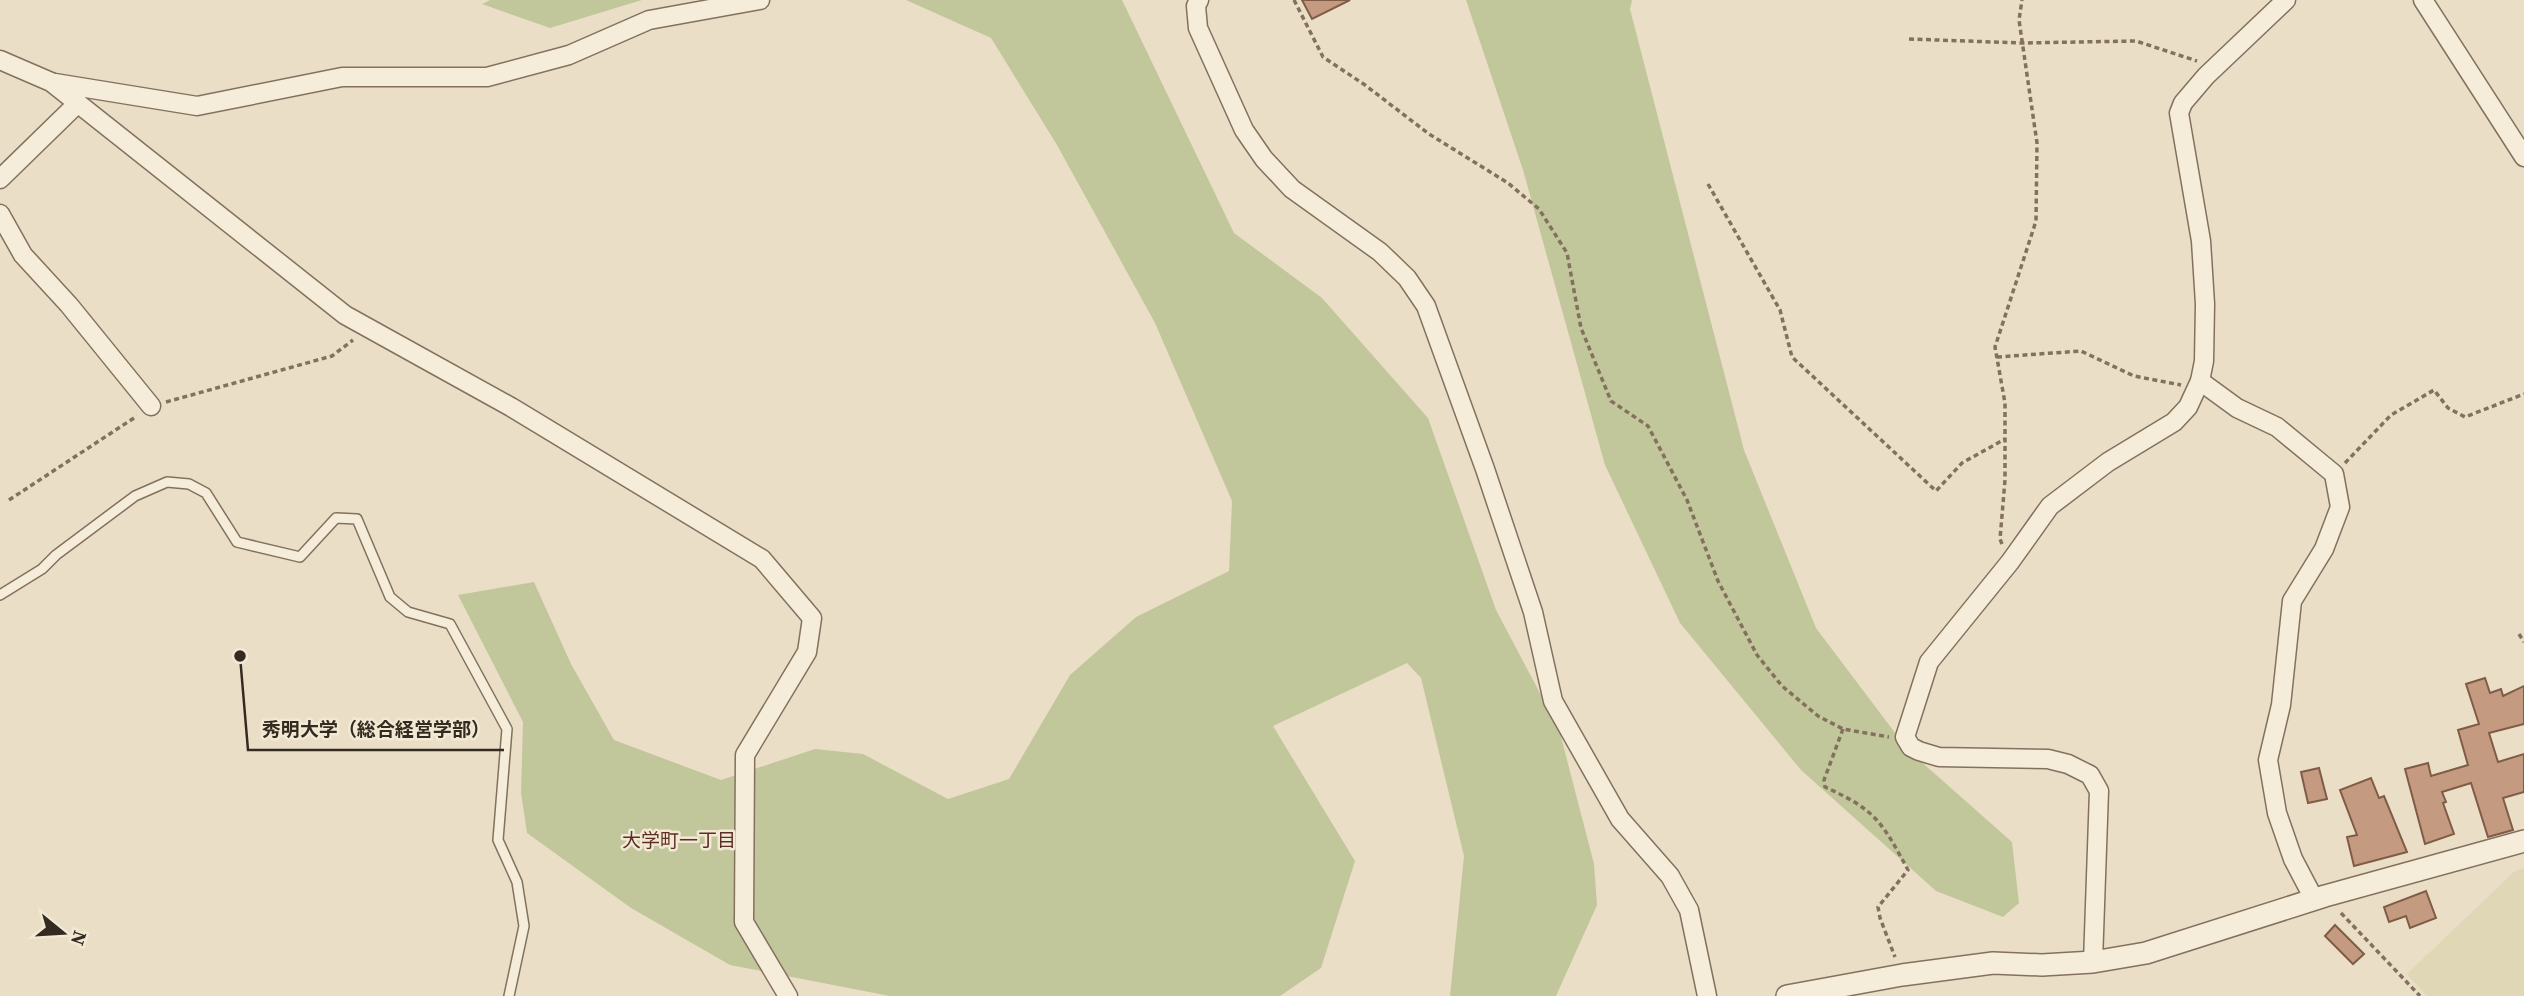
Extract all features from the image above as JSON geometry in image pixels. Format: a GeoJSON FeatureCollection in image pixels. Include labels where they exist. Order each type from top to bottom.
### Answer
{"type":"FeatureCollection","features":[{"type":"Feature","properties":{"kind":"street"},"geometry":{"type":"LineString","coordinates":[[0,60],[51,82],[197,106],[342,76],[487,76],[569,55],[649,20],[682,0]]}},
{"type":"Feature","properties":{"kind":"street"},"geometry":{"type":"LineString","coordinates":[[649,20],[760,0]]}},
{"type":"Feature","properties":{"kind":"street"},"geometry":{"type":"LineString","coordinates":[[1199,0],[1196,6],[1198,27],[1244,130],[1264,159],[1292,189],[1380,252],[1407,278],[1426,306],[1534,612],[1553,701],[1620,819],[1670,876],[1689,910],[1707,996]]}},
{"type":"Feature","properties":{"kind":"street"},"geometry":{"type":"LineString","coordinates":[[2093,962],[2099,791],[2090,775],[2068,764],[2048,759],[1939,757],[1911,747],[1905,737],[1929,662],[2010,562],[2050,506],[2108,462],[2174,422],[2188,407],[2199,384],[2204,361],[2205,304],[2201,241],[2179,113],[2183,103],[2216,67],[2286,0]]}},
{"type":"Feature","properties":{"kind":"street"},"geometry":{"type":"LineString","coordinates":[[2423,0],[2524,157]]}},
{"type":"Feature","properties":{"kind":"street"},"geometry":{"type":"LineString","coordinates":[[51,82],[345,315],[510,407],[762,559],[813,618],[807,652],[745,755],[744,922],[788,996]]}},
{"type":"Feature","properties":{"kind":"street"},"geometry":{"type":"LineString","coordinates":[[0,179],[78,103]]}},
{"type":"Feature","properties":{"kind":"street"},"geometry":{"type":"LineString","coordinates":[[0,214],[23,255],[69,305],[151,406]]}},
{"type":"Feature","properties":{"kind":"street"},"geometry":{"type":"LineString","coordinates":[[2199,384],[2237,408],[2277,427],[2334,474],[2340,507],[2324,549],[2291,601],[2281,705],[2268,760],[2277,813],[2293,859],[2320,898]]}},
{"type":"Feature","properties":{"kind":"street"},"geometry":{"type":"LineString","coordinates":[[1787,996],[1993,962],[2042,965],[2093,962],[2146,953],[2320,898],[2524,841]]}},
{"type":"Feature","properties":{"kind":"lane"},"geometry":{"type":"LineString","coordinates":[[0,595],[42,569],[56,555],[135,496],[167,482],[189,484],[206,493],[237,542],[300,556],[336,518],[357,519],[390,597],[408,612],[450,624],[507,729],[498,840],[517,882],[524,926],[509,996]]}},
{"type":"Feature","properties":{"kind":"path"},"geometry":{"type":"LineString","coordinates":[[1294,0],[1323,57],[1366,85],[1429,134],[1508,183],[1539,209],[1567,253],[1581,328],[1611,401],[1648,426],[1686,500],[1718,581],[1757,655],[1782,686],[1818,716],[1843,729],[1883,737],[1905,737]]}},
{"type":"Feature","properties":{"kind":"path"},"geometry":{"type":"LineString","coordinates":[[2010,562],[2000,539],[2005,480],[2006,403],[1995,347],[2036,221],[2037,143],[2019,20],[2022,0]]}},
{"type":"Feature","properties":{"kind":"path"},"geometry":{"type":"LineString","coordinates":[[1909,39],[2022,43],[2136,41],[2216,67]]}},
{"type":"Feature","properties":{"kind":"path"},"geometry":{"type":"LineString","coordinates":[[1708,184],[1780,310],[1792,357],[1936,491],[1962,463],[2005,439]]}},
{"type":"Feature","properties":{"kind":"path"},"geometry":{"type":"LineString","coordinates":[[9,500],[151,406],[332,356],[369,329]]}},
{"type":"Feature","properties":{"kind":"path"},"geometry":{"type":"LineString","coordinates":[[1997,357],[2081,351],[2134,376],[2199,384]]}},
{"type":"Feature","properties":{"kind":"path"},"geometry":{"type":"LineString","coordinates":[[2334,474],[2390,415],[2434,390],[2448,408],[2465,417],[2524,394]]}},
{"type":"Feature","properties":{"kind":"path"},"geometry":{"type":"LineString","coordinates":[[2519,634],[2524,642]]}},
{"type":"Feature","properties":{"kind":"path"},"geometry":{"type":"LineString","coordinates":[[1843,729],[1824,780],[1825,787],[1857,802],[1873,814],[1908,870],[1878,907],[1902,975]]}},
{"type":"Feature","properties":{"kind":"path"},"geometry":{"type":"LineString","coordinates":[[2320,898],[2420,996]]}},
{"type":"Feature","properties":{"kind":"shaded area"},"geometry":{"type":"Polygon","coordinates":[[[2524,868],[2524,996],[2427,996],[2407,974],[2515,871],[2524,868]]]}},
{"type":"Feature","properties":{"kind":"green space"},"geometry":{"type":"Polygon","coordinates":[[[490,0],[642,0],[550,28],[482,4],[490,0]]]}},
{"type":"Feature","properties":{"kind":"green space"},"geometry":{"type":"Polygon","coordinates":[[[906,0],[1122,0],[1234,233],[1322,298],[1428,418],[1496,610],[1559,729],[1594,864],[1597,905],[1556,996],[1450,996],[1464,856],[1421,678],[1407,663],[1273,726],[1355,861],[1321,968],[1280,996],[890,996],[730,965],[631,908],[527,833],[521,793],[523,722],[458,595],[534,582],[571,664],[614,740],[721,780],[815,749],[863,754],[948,799],[1009,779],[1070,675],[1136,617],[1229,571],[1232,501],[1155,323],[1057,145],[991,38],[906,0]]]}},
{"type":"Feature","properties":{"kind":"green space"},"geometry":{"type":"Polygon","coordinates":[[[1466,0],[1632,0],[1630,9],[1744,450],[1816,628],[1908,750],[2012,842],[2019,903],[2003,917],[1936,891],[1801,770],[1680,623],[1605,465],[1523,170],[1466,0]]]}},
{"type":"Feature","properties":{"kind":"building"},"geometry":{"type":"Polygon","coordinates":[[[1302,0],[1350,0],[1312,19],[1302,0]]]}},
{"type":"Feature","properties":{"kind":"building"},"geometry":{"type":"Polygon","coordinates":[[[2485,678],[2490,693],[2501,689],[2503,696],[2524,686],[2524,724],[2489,733],[2498,762],[2524,754],[2524,792],[2503,798],[2513,830],[2488,837],[2471,783],[2442,792],[2454,834],[2425,844],[2405,769],[2428,763],[2431,776],[2468,765],[2458,730],[2479,724],[2466,684],[2485,678]]]}},
{"type":"Feature","properties":{"kind":"building"},"geometry":{"type":"Polygon","coordinates":[[[2319,768],[2327,799],[2308,803],[2301,772],[2319,768]]]}},
{"type":"Feature","properties":{"kind":"building"},"geometry":{"type":"Polygon","coordinates":[[[2371,778],[2379,798],[2384,796],[2407,852],[2354,866],[2347,837],[2357,835],[2340,790],[2371,778]]]}},
{"type":"Feature","properties":{"kind":"building"},"geometry":{"type":"Polygon","coordinates":[[[2426,891],[2436,918],[2410,928],[2406,916],[2389,922],[2384,907],[2426,891]]]}},
{"type":"Feature","properties":{"kind":"building"},"geometry":{"type":"Polygon","coordinates":[[[2335,925],[2364,954],[2353,964],[2325,936],[2335,925]]]}},
{"type":"Feature","properties":{"kind":"place","name":"秀明大学（総合経営学部）"},"geometry":{"type":"Point","coordinates":[240,656]}},
{"type":"Feature","properties":{"kind":"district","name":"大学町一丁目"},"geometry":{"type":"Point","coordinates":[679,840]}}]}
